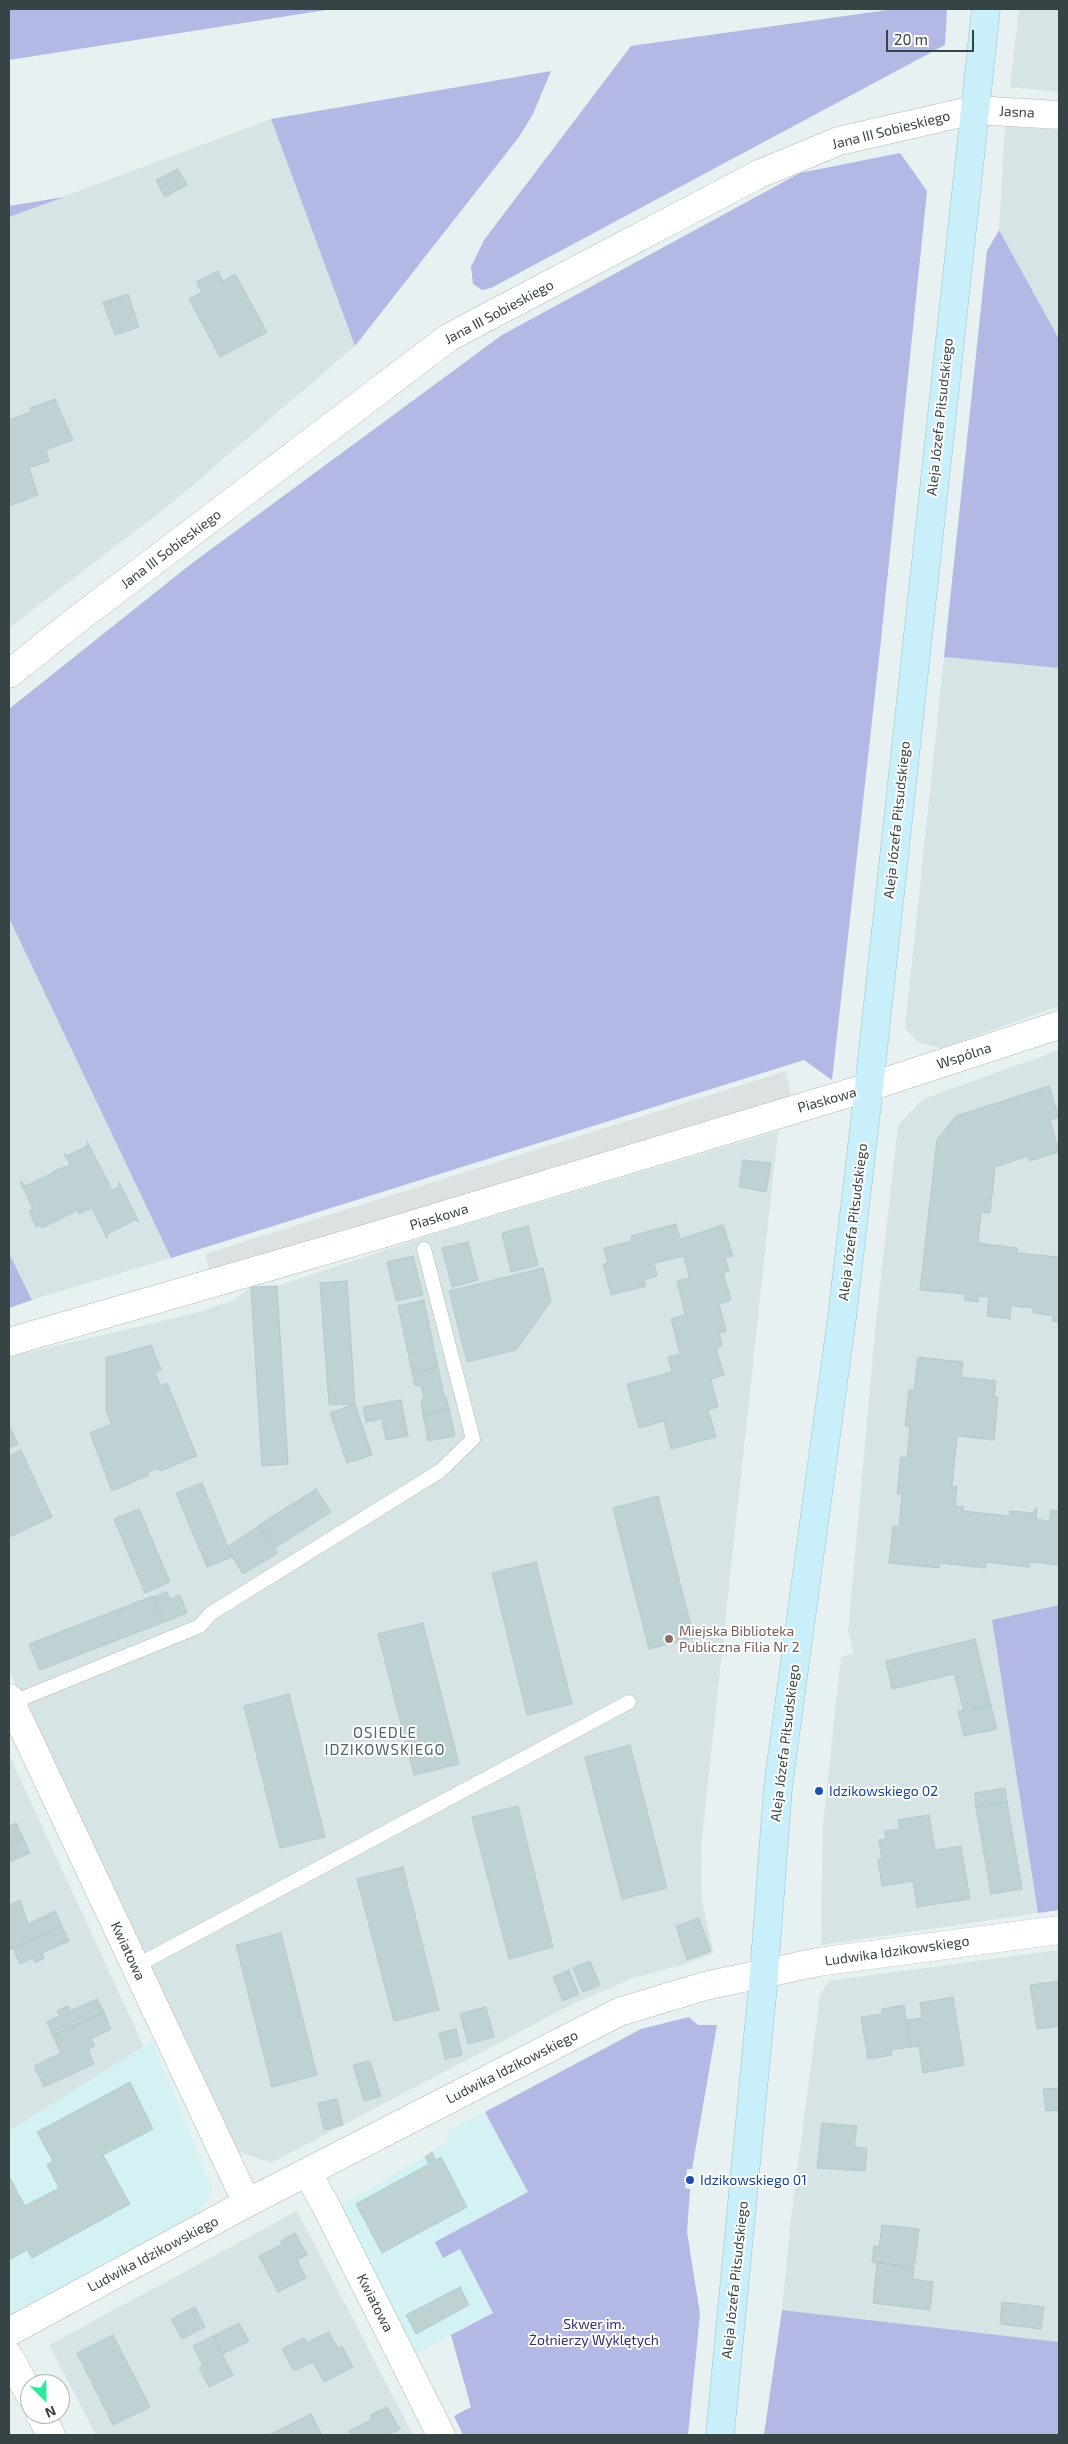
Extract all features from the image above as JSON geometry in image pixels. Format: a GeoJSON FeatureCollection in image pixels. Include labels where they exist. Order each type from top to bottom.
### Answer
{"type":"FeatureCollection","features":[{"type":"Feature","properties":{"kind":"main road","name":"Aleja Józefa Piłsudskiego"},"geometry":{"type":"LineString","coordinates":[[720,2435],[764,1974],[778,1787],[840,1327],[869,1087],[986,9]]}},
{"type":"Feature","properties":{"kind":"street","name":"Jasna"},"geometry":{"type":"LineString","coordinates":[[974,110],[1059,115]]}},
{"type":"Feature","properties":{"kind":"street","name":"Jana III Sobieskiego"},"geometry":{"type":"LineString","coordinates":[[9,674],[74,622],[448,338],[759,174],[839,141],[974,110]]}},
{"type":"Feature","properties":{"kind":"street","name":"Wspólna"},"geometry":{"type":"LineString","coordinates":[[869,1087],[1059,1024]]}},
{"type":"Feature","properties":{"kind":"street","name":"Piaskowa"},"geometry":{"type":"LineString","coordinates":[[9,1342],[375,1236],[869,1087]]}},
{"type":"Feature","properties":{"kind":"street","name":"Kwiatowa"},"geometry":{"type":"LineString","coordinates":[[10,1700],[247,2203]]}},
{"type":"Feature","properties":{"kind":"street","name":"Ludwika Idzikowskiego"},"geometry":{"type":"LineString","coordinates":[[9,2332],[247,2203],[619,2012],[705,1986],[818,1962],[1059,1930]]}},
{"type":"Feature","properties":{"kind":"street","name":"Kwiatowa"},"geometry":{"type":"LineString","coordinates":[[307,2172],[441,2435]]}},
{"type":"Feature","properties":{"kind":"street"},"geometry":{"type":"LineString","coordinates":[[9,2356],[20,2376]]}},
{"type":"Feature","properties":{"kind":"lane"},"geometry":{"type":"LineString","coordinates":[[10,1700],[200,1626],[210,1614],[440,1471],[473,1439],[424,1249]]}},
{"type":"Feature","properties":{"kind":"lane"},"geometry":{"type":"LineString","coordinates":[[136,1966],[629,1702]]}},
{"type":"Feature","properties":{"kind":"shaded area"},"geometry":{"type":"Polygon","coordinates":[[[1019,9],[1059,9],[1059,92],[1010,87],[1019,9]]]}},
{"type":"Feature","properties":{"kind":"shaded area"},"geometry":{"type":"Polygon","coordinates":[[[271,119],[355,346],[173,502],[9,628],[9,217],[271,119]]]}},
{"type":"Feature","properties":{"kind":"shaded area"},"geometry":{"type":"Polygon","coordinates":[[[1005,126],[1059,130],[1059,339],[999,230],[1005,126]]]}},
{"type":"Feature","properties":{"kind":"shaded area"},"geometry":{"type":"Polygon","coordinates":[[[944,657],[1059,668],[1059,1006],[942,1048],[918,1043],[905,1028],[944,657]]]}},
{"type":"Feature","properties":{"kind":"shaded area"},"geometry":{"type":"Polygon","coordinates":[[[9,918],[171,1258],[32,1300],[9,1253],[9,918]]]}},
{"type":"Feature","properties":{"kind":"shaded area"},"geometry":{"type":"Polygon","coordinates":[[[1059,1050],[1059,1605],[992,1621],[1038,1913],[821,1945],[823,1823],[841,1657],[854,1653],[848,1631],[876,1320],[898,1125],[923,1099],[1059,1050]]]}},
{"type":"Feature","properties":{"kind":"shaded area"},"geometry":{"type":"Polygon","coordinates":[[[786,1071],[791,1097],[211,1276],[205,1254],[786,1071]]]}},
{"type":"Feature","properties":{"kind":"shaded area"},"geometry":{"type":"Polygon","coordinates":[[[778,1131],[701,1848],[702,1902],[714,1953],[686,1964],[633,1978],[573,2004],[271,2163],[231,2149],[9,1670],[9,1357],[196,1313],[234,1300],[251,1287],[277,1286],[434,1234],[778,1131]]]}},
{"type":"Feature","properties":{"kind":"shaded area"},"geometry":{"type":"Polygon","coordinates":[[[9,1755],[144,2047],[9,2131],[9,1755]]]}},
{"type":"Feature","properties":{"kind":"shaded area"},"geometry":{"type":"Polygon","coordinates":[[[1059,1950],[1059,2342],[782,2310],[791,2218],[820,1996],[828,1981],[1059,1950]]]}},
{"type":"Feature","properties":{"kind":"shaded area"},"geometry":{"type":"Polygon","coordinates":[[[152,2041],[212,2188],[206,2202],[193,2218],[9,2317],[9,2131],[152,2041]]]}},
{"type":"Feature","properties":{"kind":"shaded area"},"geometry":{"type":"Polygon","coordinates":[[[485,2112],[528,2192],[435,2242],[460,2249],[493,2313],[415,2354],[338,2207],[444,2145],[450,2130],[485,2112]]]}},
{"type":"Feature","properties":{"kind":"shaded area"},"geometry":{"type":"Polygon","coordinates":[[[297,2211],[413,2435],[96,2435],[70,2385],[70,2374],[64,2374],[49,2345],[297,2211]]]}},
{"type":"Feature","properties":{"kind":"green space"},"geometry":{"type":"Polygon","coordinates":[[[9,9],[332,9],[9,60],[9,9]]]}},
{"type":"Feature","properties":{"kind":"green space"},"geometry":{"type":"Polygon","coordinates":[[[895,9],[947,9],[945,45],[491,288],[482,290],[473,284],[471,267],[484,240],[631,46],[895,9]]]}},
{"type":"Feature","properties":{"kind":"green space"},"geometry":{"type":"Polygon","coordinates":[[[551,71],[533,114],[519,137],[355,346],[271,119],[551,71]]]}},
{"type":"Feature","properties":{"kind":"green space"},"geometry":{"type":"Polygon","coordinates":[[[900,153],[927,191],[881,640],[832,1080],[804,1060],[171,1258],[9,918],[9,709],[191,564],[502,335],[800,173],[900,153]]]}},
{"type":"Feature","properties":{"kind":"green space"},"geometry":{"type":"Polygon","coordinates":[[[64,197],[9,217],[9,206],[64,197]]]}},
{"type":"Feature","properties":{"kind":"green space"},"geometry":{"type":"Polygon","coordinates":[[[999,230],[1059,339],[1059,668],[944,657],[987,251],[999,230]]]}},
{"type":"Feature","properties":{"kind":"green space"},"geometry":{"type":"Polygon","coordinates":[[[9,1253],[32,1300],[9,1308],[9,1253]]]}},
{"type":"Feature","properties":{"kind":"green space"},"geometry":{"type":"Polygon","coordinates":[[[1059,1605],[1059,1910],[1038,1913],[992,1620],[1059,1605]]]}},
{"type":"Feature","properties":{"kind":"green space","name":"Skwer im. Żołnierzy Wyklętych"},"geometry":{"type":"Polygon","coordinates":[[[689,2017],[698,2025],[717,2025],[692,2169],[687,2169],[685,2188],[690,2189],[687,2232],[700,2314],[688,2435],[463,2435],[454,2416],[471,2407],[451,2335],[493,2313],[460,2249],[443,2258],[435,2242],[528,2192],[485,2112],[641,2029],[689,2017]]]}},
{"type":"Feature","properties":{"kind":"green space"},"geometry":{"type":"Polygon","coordinates":[[[782,2310],[1059,2342],[1059,2435],[764,2435],[782,2310]]]}},
{"type":"Feature","properties":{"kind":"building"},"geometry":{"type":"Polygon","coordinates":[[[178,169],[187,185],[165,197],[156,180],[178,169]]]}},
{"type":"Feature","properties":{"kind":"building"},"geometry":{"type":"Polygon","coordinates":[[[218,271],[223,281],[235,274],[267,332],[220,357],[189,299],[202,292],[196,282],[218,271]]]}},
{"type":"Feature","properties":{"kind":"building"},"geometry":{"type":"Polygon","coordinates":[[[128,294],[139,327],[115,335],[103,302],[128,294]]]}},
{"type":"Feature","properties":{"kind":"building"},"geometry":{"type":"Polygon","coordinates":[[[55,399],[73,440],[46,450],[49,461],[29,468],[38,495],[9,506],[9,420],[31,412],[30,408],[55,399]]]}},
{"type":"Feature","properties":{"kind":"building"},"geometry":{"type":"Polygon","coordinates":[[[1049,1086],[1059,1117],[1050,1120],[1059,1152],[1030,1161],[1028,1156],[995,1167],[990,1213],[981,1212],[978,1243],[1017,1248],[1017,1253],[1059,1257],[1059,1322],[1052,1321],[1053,1316],[1033,1313],[1033,1308],[1011,1306],[1010,1319],[987,1316],[989,1297],[978,1296],[978,1302],[964,1300],[965,1294],[920,1290],[937,1140],[956,1116],[1049,1086]]]}},
{"type":"Feature","properties":{"kind":"building"},"geometry":{"type":"Polygon","coordinates":[[[87,1141],[112,1190],[119,1187],[119,1182],[139,1222],[135,1220],[107,1234],[107,1238],[92,1208],[79,1214],[78,1210],[42,1228],[40,1225],[36,1227],[29,1211],[33,1209],[20,1181],[26,1186],[53,1171],[70,1165],[64,1153],[67,1156],[88,1145],[87,1141]]]}},
{"type":"Feature","properties":{"kind":"building"},"geometry":{"type":"Polygon","coordinates":[[[743,1160],[771,1163],[766,1192],[739,1187],[743,1160]]]}},
{"type":"Feature","properties":{"kind":"building"},"geometry":{"type":"Polygon","coordinates":[[[676,1224],[680,1239],[723,1225],[733,1256],[725,1258],[729,1271],[723,1273],[731,1300],[719,1304],[726,1331],[719,1333],[722,1346],[716,1348],[724,1375],[711,1379],[718,1407],[708,1410],[716,1437],[671,1449],[664,1421],[639,1428],[627,1384],[672,1372],[668,1357],[680,1354],[671,1319],[685,1315],[677,1281],[689,1278],[684,1256],[654,1263],[657,1276],[644,1280],[646,1286],[611,1295],[603,1264],[608,1263],[604,1248],[632,1241],[631,1236],[676,1224]]]}},
{"type":"Feature","properties":{"kind":"building"},"geometry":{"type":"Polygon","coordinates":[[[528,1226],[538,1265],[511,1272],[502,1233],[528,1226]]]}},
{"type":"Feature","properties":{"kind":"building"},"geometry":{"type":"Polygon","coordinates":[[[468,1242],[478,1280],[452,1287],[442,1248],[468,1242]]]}},
{"type":"Feature","properties":{"kind":"building"},"geometry":{"type":"Polygon","coordinates":[[[413,1256],[423,1295],[396,1301],[387,1262],[413,1256]]]}},
{"type":"Feature","properties":{"kind":"building"},"geometry":{"type":"Polygon","coordinates":[[[543,1268],[551,1301],[516,1350],[467,1362],[449,1291],[543,1268]]]}},
{"type":"Feature","properties":{"kind":"building"},"geometry":{"type":"Polygon","coordinates":[[[347,1281],[355,1404],[329,1405],[320,1283],[347,1281]]]}},
{"type":"Feature","properties":{"kind":"building"},"geometry":{"type":"Polygon","coordinates":[[[277,1286],[288,1464],[262,1466],[251,1287],[277,1286]]]}},
{"type":"Feature","properties":{"kind":"building"},"geometry":{"type":"Polygon","coordinates":[[[424,1300],[438,1367],[412,1372],[398,1306],[424,1300]]]}},
{"type":"Feature","properties":{"kind":"building"},"geometry":{"type":"Polygon","coordinates":[[[151,1345],[161,1370],[155,1373],[161,1386],[167,1383],[197,1456],[160,1471],[159,1468],[148,1472],[149,1475],[112,1491],[90,1433],[111,1424],[106,1410],[106,1358],[151,1345]]]}},
{"type":"Feature","properties":{"kind":"building"},"geometry":{"type":"Polygon","coordinates":[[[918,1357],[963,1362],[961,1377],[996,1381],[994,1397],[998,1397],[994,1440],[957,1436],[952,1486],[957,1487],[955,1506],[964,1507],[963,1511],[1010,1516],[1010,1511],[1034,1513],[1035,1508],[1037,1508],[1036,1519],[1049,1521],[1051,1510],[1059,1511],[1059,1565],[1030,1562],[1029,1567],[986,1562],[985,1568],[940,1563],[939,1568],[889,1563],[893,1526],[899,1527],[902,1494],[897,1494],[901,1457],[907,1458],[910,1427],[905,1426],[909,1390],[914,1390],[918,1357]]]}},
{"type":"Feature","properties":{"kind":"building"},"geometry":{"type":"Polygon","coordinates":[[[438,1367],[444,1396],[446,1396],[449,1409],[423,1415],[421,1400],[424,1400],[421,1385],[415,1386],[412,1372],[438,1367]]]}},
{"type":"Feature","properties":{"kind":"building"},"geometry":{"type":"Polygon","coordinates":[[[401,1400],[408,1436],[386,1440],[382,1419],[366,1422],[363,1407],[401,1400]]]}},
{"type":"Feature","properties":{"kind":"building"},"geometry":{"type":"Polygon","coordinates":[[[355,1404],[372,1455],[347,1463],[330,1413],[355,1404]]]}},
{"type":"Feature","properties":{"kind":"building"},"geometry":{"type":"Polygon","coordinates":[[[449,1409],[455,1436],[428,1441],[423,1415],[449,1409]]]}},
{"type":"Feature","properties":{"kind":"building"},"geometry":{"type":"Polygon","coordinates":[[[9,1425],[18,1444],[9,1448],[9,1425]]]}},
{"type":"Feature","properties":{"kind":"building"},"geometry":{"type":"Polygon","coordinates":[[[21,1450],[52,1517],[9,1537],[9,1456],[21,1450]]]}},
{"type":"Feature","properties":{"kind":"building"},"geometry":{"type":"Polygon","coordinates":[[[202,1483],[232,1557],[207,1567],[176,1493],[202,1483]]]}},
{"type":"Feature","properties":{"kind":"building"},"geometry":{"type":"Polygon","coordinates":[[[316,1489],[331,1512],[275,1548],[259,1525],[316,1489]]]}},
{"type":"Feature","properties":{"kind":"building"},"geometry":{"type":"Polygon","coordinates":[[[658,1496],[694,1638],[649,1649],[613,1508],[658,1496]]]}},
{"type":"Feature","properties":{"kind":"building"},"geometry":{"type":"Polygon","coordinates":[[[139,1509],[170,1582],[145,1593],[114,1519],[139,1509]]]}},
{"type":"Feature","properties":{"kind":"building"},"geometry":{"type":"Polygon","coordinates":[[[259,1526],[278,1553],[243,1574],[232,1557],[229,1546],[259,1526]]]}},
{"type":"Feature","properties":{"kind":"building"},"geometry":{"type":"Polygon","coordinates":[[[536,1562],[572,1704],[527,1715],[492,1573],[536,1562]]]}},
{"type":"Feature","properties":{"kind":"building"},"geometry":{"type":"Polygon","coordinates":[[[167,1592],[170,1599],[180,1595],[187,1613],[164,1622],[154,1597],[167,1592]]]}},
{"type":"Feature","properties":{"kind":"building"},"geometry":{"type":"Polygon","coordinates":[[[153,1596],[164,1622],[40,1670],[29,1644],[153,1596]]]}},
{"type":"Feature","properties":{"kind":"building"},"geometry":{"type":"Polygon","coordinates":[[[423,1623],[459,1764],[414,1775],[378,1634],[423,1623]]]}},
{"type":"Feature","properties":{"kind":"building"},"geometry":{"type":"Polygon","coordinates":[[[975,1639],[991,1706],[964,1712],[954,1674],[892,1689],[886,1661],[975,1639]]]}},
{"type":"Feature","properties":{"kind":"building"},"geometry":{"type":"Polygon","coordinates":[[[289,1694],[325,1837],[280,1848],[244,1706],[289,1694]]]}},
{"type":"Feature","properties":{"kind":"building"},"geometry":{"type":"Polygon","coordinates":[[[991,1706],[997,1729],[964,1736],[958,1711],[991,1706]]]}},
{"type":"Feature","properties":{"kind":"building"},"geometry":{"type":"Polygon","coordinates":[[[630,1745],[667,1888],[622,1899],[585,1757],[630,1745]]]}},
{"type":"Feature","properties":{"kind":"building"},"geometry":{"type":"Polygon","coordinates":[[[1005,1788],[1007,1802],[976,1807],[975,1793],[1005,1788]]]}},
{"type":"Feature","properties":{"kind":"building"},"geometry":{"type":"Polygon","coordinates":[[[1007,1802],[1022,1889],[991,1894],[976,1807],[1007,1802]]]}},
{"type":"Feature","properties":{"kind":"building"},"geometry":{"type":"Polygon","coordinates":[[[518,1806],[553,1947],[509,1959],[472,1817],[518,1806]]]}},
{"type":"Feature","properties":{"kind":"building"},"geometry":{"type":"Polygon","coordinates":[[[929,1815],[935,1850],[961,1846],[970,1899],[917,1907],[913,1881],[882,1886],[878,1860],[882,1859],[879,1840],[886,1839],[885,1831],[900,1829],[898,1820],[929,1815]]]}},
{"type":"Feature","properties":{"kind":"building"},"geometry":{"type":"Polygon","coordinates":[[[16,1823],[23,1838],[9,1845],[9,1826],[16,1823]]]}},
{"type":"Feature","properties":{"kind":"building"},"geometry":{"type":"Polygon","coordinates":[[[23,1838],[30,1853],[9,1862],[9,1845],[23,1838]]]}},
{"type":"Feature","properties":{"kind":"building"},"geometry":{"type":"Polygon","coordinates":[[[403,1867],[439,2010],[394,2021],[357,1879],[403,1867]]]}},
{"type":"Feature","properties":{"kind":"building"},"geometry":{"type":"Polygon","coordinates":[[[20,1900],[28,1924],[55,1911],[62,1926],[9,1950],[9,1905],[20,1900]]]}},
{"type":"Feature","properties":{"kind":"building"},"geometry":{"type":"Polygon","coordinates":[[[699,1918],[711,1951],[687,1960],[676,1926],[699,1918]]]}},
{"type":"Feature","properties":{"kind":"building"},"geometry":{"type":"Polygon","coordinates":[[[62,1926],[69,1941],[42,1953],[44,1958],[35,1963],[33,1958],[20,1964],[13,1948],[62,1926]]]}},
{"type":"Feature","properties":{"kind":"building"},"geometry":{"type":"Polygon","coordinates":[[[281,1933],[317,2075],[272,2087],[236,1945],[281,1933]]]}},
{"type":"Feature","properties":{"kind":"building"},"geometry":{"type":"Polygon","coordinates":[[[590,1961],[600,1985],[583,1992],[573,1968],[590,1961]]]}},
{"type":"Feature","properties":{"kind":"building"},"geometry":{"type":"Polygon","coordinates":[[[569,1970],[579,1994],[563,2001],[553,1977],[569,1970]]]}},
{"type":"Feature","properties":{"kind":"building"},"geometry":{"type":"Polygon","coordinates":[[[1059,1981],[1059,2026],[1037,2029],[1030,1985],[1059,1981]]]}},
{"type":"Feature","properties":{"kind":"building"},"geometry":{"type":"Polygon","coordinates":[[[953,1997],[964,2065],[923,2073],[919,2046],[910,2047],[907,2020],[922,2018],[920,2003],[953,1997]]]}},
{"type":"Feature","properties":{"kind":"building"},"geometry":{"type":"Polygon","coordinates":[[[97,1999],[104,2012],[53,2036],[47,2022],[59,2016],[57,2011],[68,2006],[70,2011],[97,1999]]]}},
{"type":"Feature","properties":{"kind":"building"},"geometry":{"type":"Polygon","coordinates":[[[904,2005],[910,2047],[891,2050],[892,2055],[868,2059],[861,2017],[882,2014],[882,2009],[904,2005]]]}},
{"type":"Feature","properties":{"kind":"building"},"geometry":{"type":"Polygon","coordinates":[[[486,2007],[494,2037],[468,2044],[460,2014],[486,2007]]]}},
{"type":"Feature","properties":{"kind":"building"},"geometry":{"type":"Polygon","coordinates":[[[104,2012],[111,2029],[91,2039],[95,2046],[88,2049],[94,2064],[44,2087],[34,2066],[61,2053],[53,2036],[104,2012]]]}},
{"type":"Feature","properties":{"kind":"building"},"geometry":{"type":"Polygon","coordinates":[[[456,2029],[462,2055],[445,2059],[439,2033],[456,2029]]]}},
{"type":"Feature","properties":{"kind":"building"},"geometry":{"type":"Polygon","coordinates":[[[370,2061],[381,2096],[364,2101],[353,2065],[370,2061]]]}},
{"type":"Feature","properties":{"kind":"building"},"geometry":{"type":"Polygon","coordinates":[[[130,2082],[153,2129],[103,2155],[130,2204],[32,2258],[27,2250],[9,2260],[9,2176],[25,2206],[59,2188],[47,2165],[53,2161],[37,2132],[130,2082]]]}},
{"type":"Feature","properties":{"kind":"building"},"geometry":{"type":"Polygon","coordinates":[[[1059,2088],[1059,2110],[1046,2111],[1043,2089],[1059,2088]]]}},
{"type":"Feature","properties":{"kind":"building"},"geometry":{"type":"Polygon","coordinates":[[[337,2099],[343,2125],[324,2130],[318,2103],[337,2099]]]}},
{"type":"Feature","properties":{"kind":"building"},"geometry":{"type":"Polygon","coordinates":[[[822,2123],[857,2126],[854,2147],[867,2148],[865,2171],[817,2168],[822,2123]]]}},
{"type":"Feature","properties":{"kind":"building"},"geometry":{"type":"Polygon","coordinates":[[[432,2152],[436,2160],[441,2157],[467,2207],[382,2253],[356,2204],[429,2164],[425,2157],[432,2152]]]}},
{"type":"Feature","properties":{"kind":"building"},"geometry":{"type":"Polygon","coordinates":[[[882,2225],[919,2229],[914,2267],[872,2262],[874,2246],[879,2247],[882,2225]]]}},
{"type":"Feature","properties":{"kind":"building"},"geometry":{"type":"Polygon","coordinates":[[[295,2233],[307,2255],[297,2260],[306,2278],[278,2292],[259,2256],[282,2244],[281,2241],[295,2233]]]}},
{"type":"Feature","properties":{"kind":"building"},"geometry":{"type":"Polygon","coordinates":[[[877,2263],[914,2267],[913,2279],[933,2282],[930,2310],[873,2303],[877,2263]]]}},
{"type":"Feature","properties":{"kind":"building"},"geometry":{"type":"Polygon","coordinates":[[[460,2287],[469,2305],[416,2334],[406,2315],[460,2287]]]}},
{"type":"Feature","properties":{"kind":"building"},"geometry":{"type":"Polygon","coordinates":[[[1002,2302],[1044,2307],[1041,2329],[1000,2324],[1002,2302]]]}},
{"type":"Feature","properties":{"kind":"building"},"geometry":{"type":"Polygon","coordinates":[[[195,2307],[205,2327],[182,2339],[171,2319],[195,2307]]]}},
{"type":"Feature","properties":{"kind":"building"},"geometry":{"type":"Polygon","coordinates":[[[239,2323],[249,2341],[223,2354],[213,2336],[239,2323]]]}},
{"type":"Feature","properties":{"kind":"building"},"geometry":{"type":"Polygon","coordinates":[[[329,2332],[338,2348],[342,2346],[353,2367],[324,2382],[313,2362],[294,2371],[282,2349],[304,2338],[306,2343],[329,2332]]]}},
{"type":"Feature","properties":{"kind":"building"},"geometry":{"type":"Polygon","coordinates":[[[113,2335],[150,2407],[113,2425],[77,2353],[113,2335]]]}},
{"type":"Feature","properties":{"kind":"building"},"geometry":{"type":"Polygon","coordinates":[[[213,2336],[233,2375],[209,2387],[199,2368],[203,2366],[193,2346],[213,2336]]]}},
{"type":"Feature","properties":{"kind":"building"},"geometry":{"type":"Polygon","coordinates":[[[387,2407],[400,2429],[388,2435],[351,2435],[349,2431],[372,2419],[370,2415],[387,2407]]]}},
{"type":"Feature","properties":{"kind":"building"},"geometry":{"type":"Polygon","coordinates":[[[311,2414],[322,2435],[269,2435],[311,2414]]]}},
{"type":"Feature","properties":{"kind":"place","name":"Miejska Biblioteka Publiczna Filia Nr 2"},"geometry":{"type":"Point","coordinates":[669,1639]}},
{"type":"Feature","properties":{"kind":"place","name":"Idzikowskiego 02"},"geometry":{"type":"Point","coordinates":[819,1791]}},
{"type":"Feature","properties":{"kind":"place","name":"Idzikowskiego 01"},"geometry":{"type":"Point","coordinates":[690,2180]}},
{"type":"Feature","properties":{"kind":"district","name":"OSIEDLE IDZIKOWSKIEGO"},"geometry":{"type":"Point","coordinates":[385,1742]}}]}
